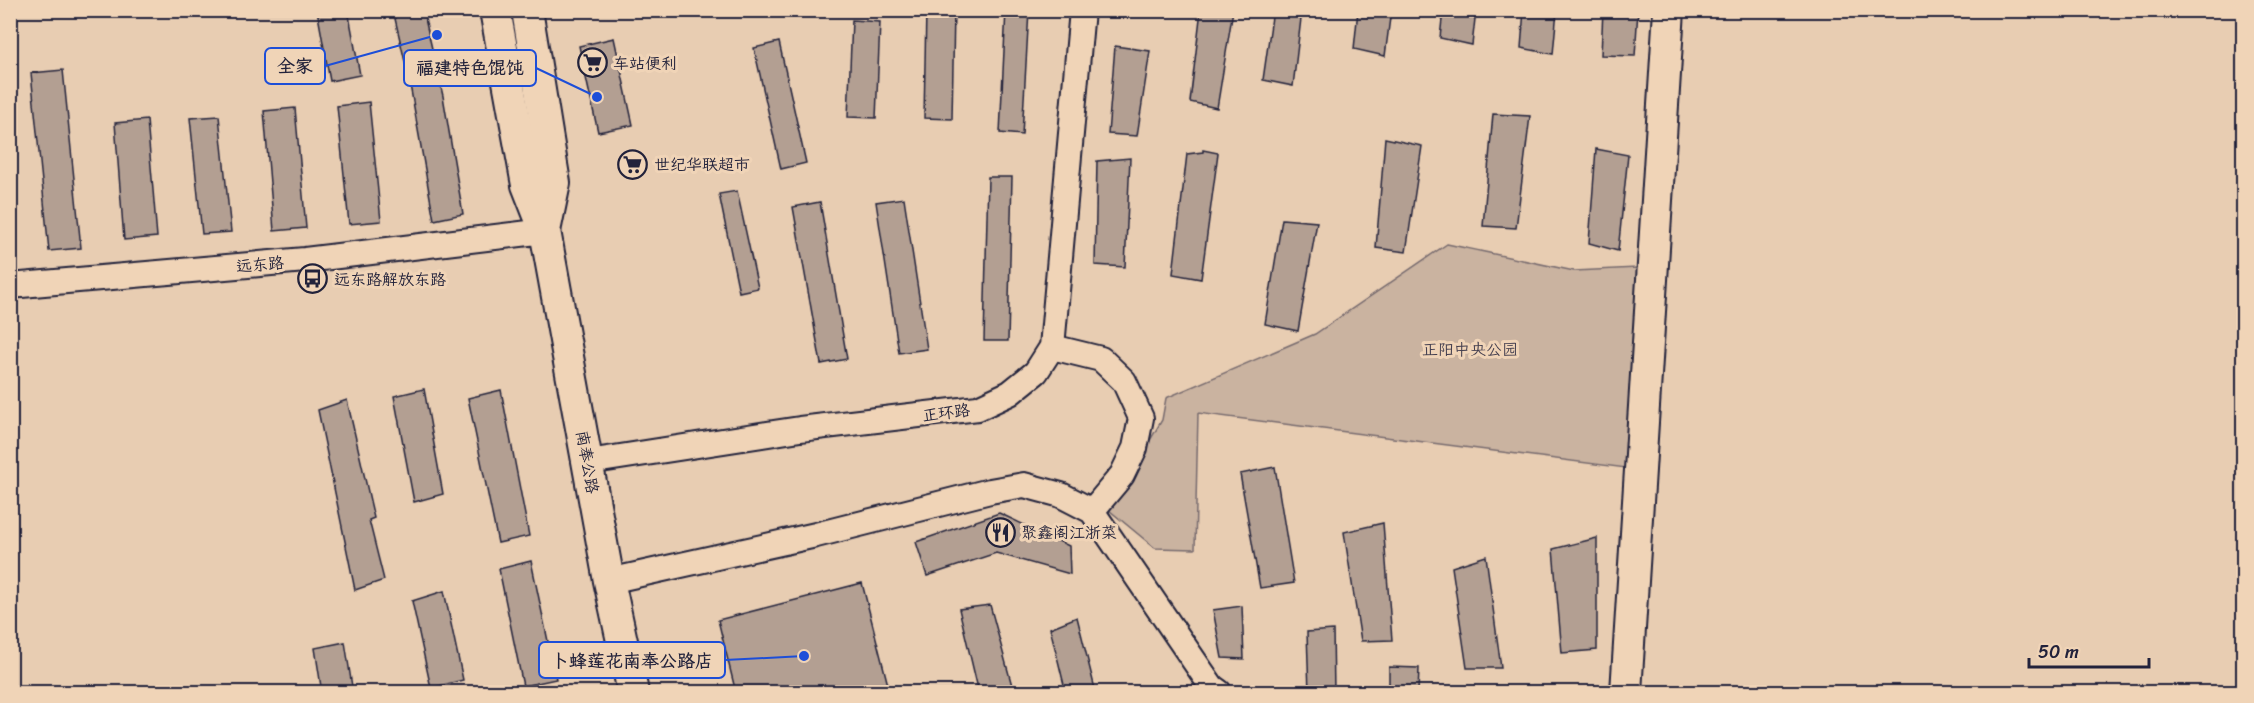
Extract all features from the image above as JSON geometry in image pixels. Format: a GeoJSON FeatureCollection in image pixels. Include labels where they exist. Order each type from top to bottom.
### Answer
{"type":"FeatureCollection","features":[{"type":"Feature","properties":{"kind":"main road","name":"南奉公路"},"geometry":{"type":"LineString","coordinates":[[527,10],[555,183],[545,231]]}},
{"type":"Feature","properties":{"kind":"main road"},"geometry":{"type":"LineString","coordinates":[[1626,693],[1669,10]]}},
{"type":"Feature","properties":{"kind":"main road","name":"南奉公路"},"geometry":{"type":"LineString","coordinates":[[495,11],[527,185],[545,231],[609,581],[633,693]]}},
{"type":"Feature","properties":{"kind":"street","name":"正环路"},"geometry":{"type":"LineString","coordinates":[[588,462],[800,429],[978,408],[1010,393],[1036,372],[1052,347],[1083,10]]}},
{"type":"Feature","properties":{"kind":"street","name":"远东路"},"geometry":{"type":"LineString","coordinates":[[10,286],[304,260],[545,231]]}},
{"type":"Feature","properties":{"kind":"street"},"geometry":{"type":"LineString","coordinates":[[1052,347],[1101,359],[1124,381],[1141,418],[1135,448],[1122,475],[1092,511]]}},
{"type":"Feature","properties":{"kind":"street"},"geometry":{"type":"LineString","coordinates":[[609,581],[816,535],[990,491],[1024,485],[1061,495],[1092,511],[1212,687],[1219,693]]}},
{"type":"Feature","properties":{"kind":"green space","name":"正阳中央公园"},"geometry":{"type":"Polygon","coordinates":[[[1447,244],[1574,271],[1637,268],[1626,468],[1198,413],[1195,549],[1155,548],[1109,510],[1162,420],[1166,398],[1315,334],[1447,244]]]}},
{"type":"Feature","properties":{"kind":"building"},"geometry":{"type":"Polygon","coordinates":[[[317,10],[348,10],[360,75],[330,81],[317,10]]]}},
{"type":"Feature","properties":{"kind":"building"},"geometry":{"type":"Polygon","coordinates":[[[393,10],[423,10],[443,96],[463,214],[434,220],[409,79],[393,10]]]}},
{"type":"Feature","properties":{"kind":"building"},"geometry":{"type":"Polygon","coordinates":[[[926,10],[954,10],[952,119],[924,118],[926,10]]]}},
{"type":"Feature","properties":{"kind":"building"},"geometry":{"type":"Polygon","coordinates":[[[1006,10],[1029,10],[1022,135],[1000,133],[1006,10]]]}},
{"type":"Feature","properties":{"kind":"building"},"geometry":{"type":"Polygon","coordinates":[[[1201,10],[1233,10],[1217,108],[1190,102],[1201,10]]]}},
{"type":"Feature","properties":{"kind":"building"},"geometry":{"type":"Polygon","coordinates":[[[1273,10],[1302,10],[1293,86],[1263,80],[1273,10]]]}},
{"type":"Feature","properties":{"kind":"building"},"geometry":{"type":"Polygon","coordinates":[[[1358,10],[1391,10],[1385,56],[1354,49],[1358,10]]]}},
{"type":"Feature","properties":{"kind":"building"},"geometry":{"type":"Polygon","coordinates":[[[1443,10],[1476,10],[1472,45],[1440,38],[1443,10]]]}},
{"type":"Feature","properties":{"kind":"building"},"geometry":{"type":"Polygon","coordinates":[[[1524,10],[1557,10],[1553,54],[1521,48],[1524,10]]]}},
{"type":"Feature","properties":{"kind":"building"},"geometry":{"type":"Polygon","coordinates":[[[1603,10],[1638,10],[1635,56],[1601,55],[1603,10]]]}},
{"type":"Feature","properties":{"kind":"building"},"geometry":{"type":"Polygon","coordinates":[[[852,20],[880,22],[876,118],[848,117],[852,20]]]}},
{"type":"Feature","properties":{"kind":"building"},"geometry":{"type":"Polygon","coordinates":[[[614,38],[633,125],[598,132],[579,46],[614,38]]]}},
{"type":"Feature","properties":{"kind":"building"},"geometry":{"type":"Polygon","coordinates":[[[779,42],[806,163],[781,169],[754,48],[779,42]]]}},
{"type":"Feature","properties":{"kind":"building"},"geometry":{"type":"Polygon","coordinates":[[[1115,46],[1150,51],[1137,136],[1108,134],[1115,46]]]}},
{"type":"Feature","properties":{"kind":"building"},"geometry":{"type":"Polygon","coordinates":[[[63,70],[81,248],[49,251],[31,73],[63,70]]]}},
{"type":"Feature","properties":{"kind":"building"},"geometry":{"type":"Polygon","coordinates":[[[369,102],[381,221],[349,224],[337,106],[369,102]]]}},
{"type":"Feature","properties":{"kind":"building"},"geometry":{"type":"Polygon","coordinates":[[[295,108],[306,228],[274,231],[264,111],[295,108]]]}},
{"type":"Feature","properties":{"kind":"building"},"geometry":{"type":"Polygon","coordinates":[[[1493,114],[1530,116],[1516,228],[1483,226],[1493,114]]]}},
{"type":"Feature","properties":{"kind":"building"},"geometry":{"type":"Polygon","coordinates":[[[219,116],[231,232],[202,234],[190,118],[219,116]]]}},
{"type":"Feature","properties":{"kind":"building"},"geometry":{"type":"Polygon","coordinates":[[[147,120],[157,237],[124,240],[115,123],[147,120]]]}},
{"type":"Feature","properties":{"kind":"building"},"geometry":{"type":"Polygon","coordinates":[[[1385,138],[1422,146],[1406,252],[1376,248],[1385,138]]]}},
{"type":"Feature","properties":{"kind":"building"},"geometry":{"type":"Polygon","coordinates":[[[1596,149],[1628,155],[1618,251],[1589,243],[1596,149]]]}},
{"type":"Feature","properties":{"kind":"building"},"geometry":{"type":"Polygon","coordinates":[[[1203,150],[1218,153],[1201,279],[1173,274],[1187,154],[1203,152],[1203,150]]]}},
{"type":"Feature","properties":{"kind":"building"},"geometry":{"type":"Polygon","coordinates":[[[1130,158],[1125,267],[1095,265],[1097,161],[1130,158]]]}},
{"type":"Feature","properties":{"kind":"building"},"geometry":{"type":"Polygon","coordinates":[[[988,177],[1012,177],[1008,341],[984,341],[988,177]]]}},
{"type":"Feature","properties":{"kind":"building"},"geometry":{"type":"Polygon","coordinates":[[[737,191],[758,288],[739,292],[719,194],[737,191]]]}},
{"type":"Feature","properties":{"kind":"building"},"geometry":{"type":"Polygon","coordinates":[[[904,198],[927,349],[899,353],[876,202],[904,198]]]}},
{"type":"Feature","properties":{"kind":"building"},"geometry":{"type":"Polygon","coordinates":[[[820,202],[847,359],[821,364],[793,207],[820,202]]]}},
{"type":"Feature","properties":{"kind":"building"},"geometry":{"type":"Polygon","coordinates":[[[1282,219],[1317,222],[1298,331],[1265,324],[1282,219]]]}},
{"type":"Feature","properties":{"kind":"building"},"geometry":{"type":"Polygon","coordinates":[[[424,389],[443,494],[414,502],[394,396],[424,389]]]}},
{"type":"Feature","properties":{"kind":"building"},"geometry":{"type":"Polygon","coordinates":[[[501,390],[529,536],[498,543],[468,398],[501,390]]]}},
{"type":"Feature","properties":{"kind":"building"},"geometry":{"type":"Polygon","coordinates":[[[347,400],[374,518],[369,520],[384,580],[355,590],[318,410],[347,400]]]}},
{"type":"Feature","properties":{"kind":"building"},"geometry":{"type":"Polygon","coordinates":[[[1275,467],[1294,583],[1260,588],[1240,474],[1275,467]]]}},
{"type":"Feature","properties":{"kind":"building"},"geometry":{"type":"Polygon","coordinates":[[[999,513],[1069,546],[1070,574],[996,553],[927,576],[916,542],[999,513]]]}},
{"type":"Feature","properties":{"kind":"building"},"geometry":{"type":"Polygon","coordinates":[[[1383,523],[1392,640],[1361,641],[1344,532],[1383,523]]]}},
{"type":"Feature","properties":{"kind":"building"},"geometry":{"type":"Polygon","coordinates":[[[1597,538],[1597,650],[1562,653],[1553,549],[1597,538]]]}},
{"type":"Feature","properties":{"kind":"building"},"geometry":{"type":"Polygon","coordinates":[[[1486,556],[1501,668],[1467,668],[1452,567],[1486,556]]]}},
{"type":"Feature","properties":{"kind":"building"},"geometry":{"type":"Polygon","coordinates":[[[531,561],[556,679],[523,686],[499,569],[531,561]]]}},
{"type":"Feature","properties":{"kind":"building"},"geometry":{"type":"Polygon","coordinates":[[[862,583],[890,693],[736,693],[718,620],[862,583]]]}},
{"type":"Feature","properties":{"kind":"building"},"geometry":{"type":"Polygon","coordinates":[[[444,591],[463,680],[431,688],[412,601],[444,591]]]}},
{"type":"Feature","properties":{"kind":"building"},"geometry":{"type":"Polygon","coordinates":[[[990,605],[1014,693],[979,693],[959,609],[990,605]]]}},
{"type":"Feature","properties":{"kind":"building"},"geometry":{"type":"Polygon","coordinates":[[[1242,606],[1244,659],[1222,658],[1213,610],[1242,606]]]}},
{"type":"Feature","properties":{"kind":"building"},"geometry":{"type":"Polygon","coordinates":[[[1077,617],[1096,693],[1066,693],[1050,628],[1077,617]]]}},
{"type":"Feature","properties":{"kind":"building"},"geometry":{"type":"Polygon","coordinates":[[[1333,630],[1334,693],[1309,693],[1307,632],[1333,630]]]}},
{"type":"Feature","properties":{"kind":"building"},"geometry":{"type":"Polygon","coordinates":[[[345,642],[353,693],[322,693],[315,648],[345,642]]]}},
{"type":"Feature","properties":{"kind":"building"},"geometry":{"type":"Polygon","coordinates":[[[1389,667],[1419,668],[1418,693],[1389,693],[1389,667]]]}},
{"type":"Feature","properties":{"kind":"place","name":"全家"},"geometry":{"type":"Point","coordinates":[437,35]}},
{"type":"Feature","properties":{"kind":"place","name":"车站便利"},"geometry":{"type":"Point","coordinates":[592,63]}},
{"type":"Feature","properties":{"kind":"place","name":"福建特色馄饨"},"geometry":{"type":"Point","coordinates":[597,97]}},
{"type":"Feature","properties":{"kind":"place","name":"世纪华联超市"},"geometry":{"type":"Point","coordinates":[633,164]}},
{"type":"Feature","properties":{"kind":"place","name":"远东路解放东路"},"geometry":{"type":"Point","coordinates":[313,279]}},
{"type":"Feature","properties":{"kind":"place","name":"聚鑫阁江浙菜"},"geometry":{"type":"Point","coordinates":[1000,532]}},
{"type":"Feature","properties":{"kind":"place","name":"卜蜂莲花南奉公路店"},"geometry":{"type":"Point","coordinates":[804,656]}}]}
